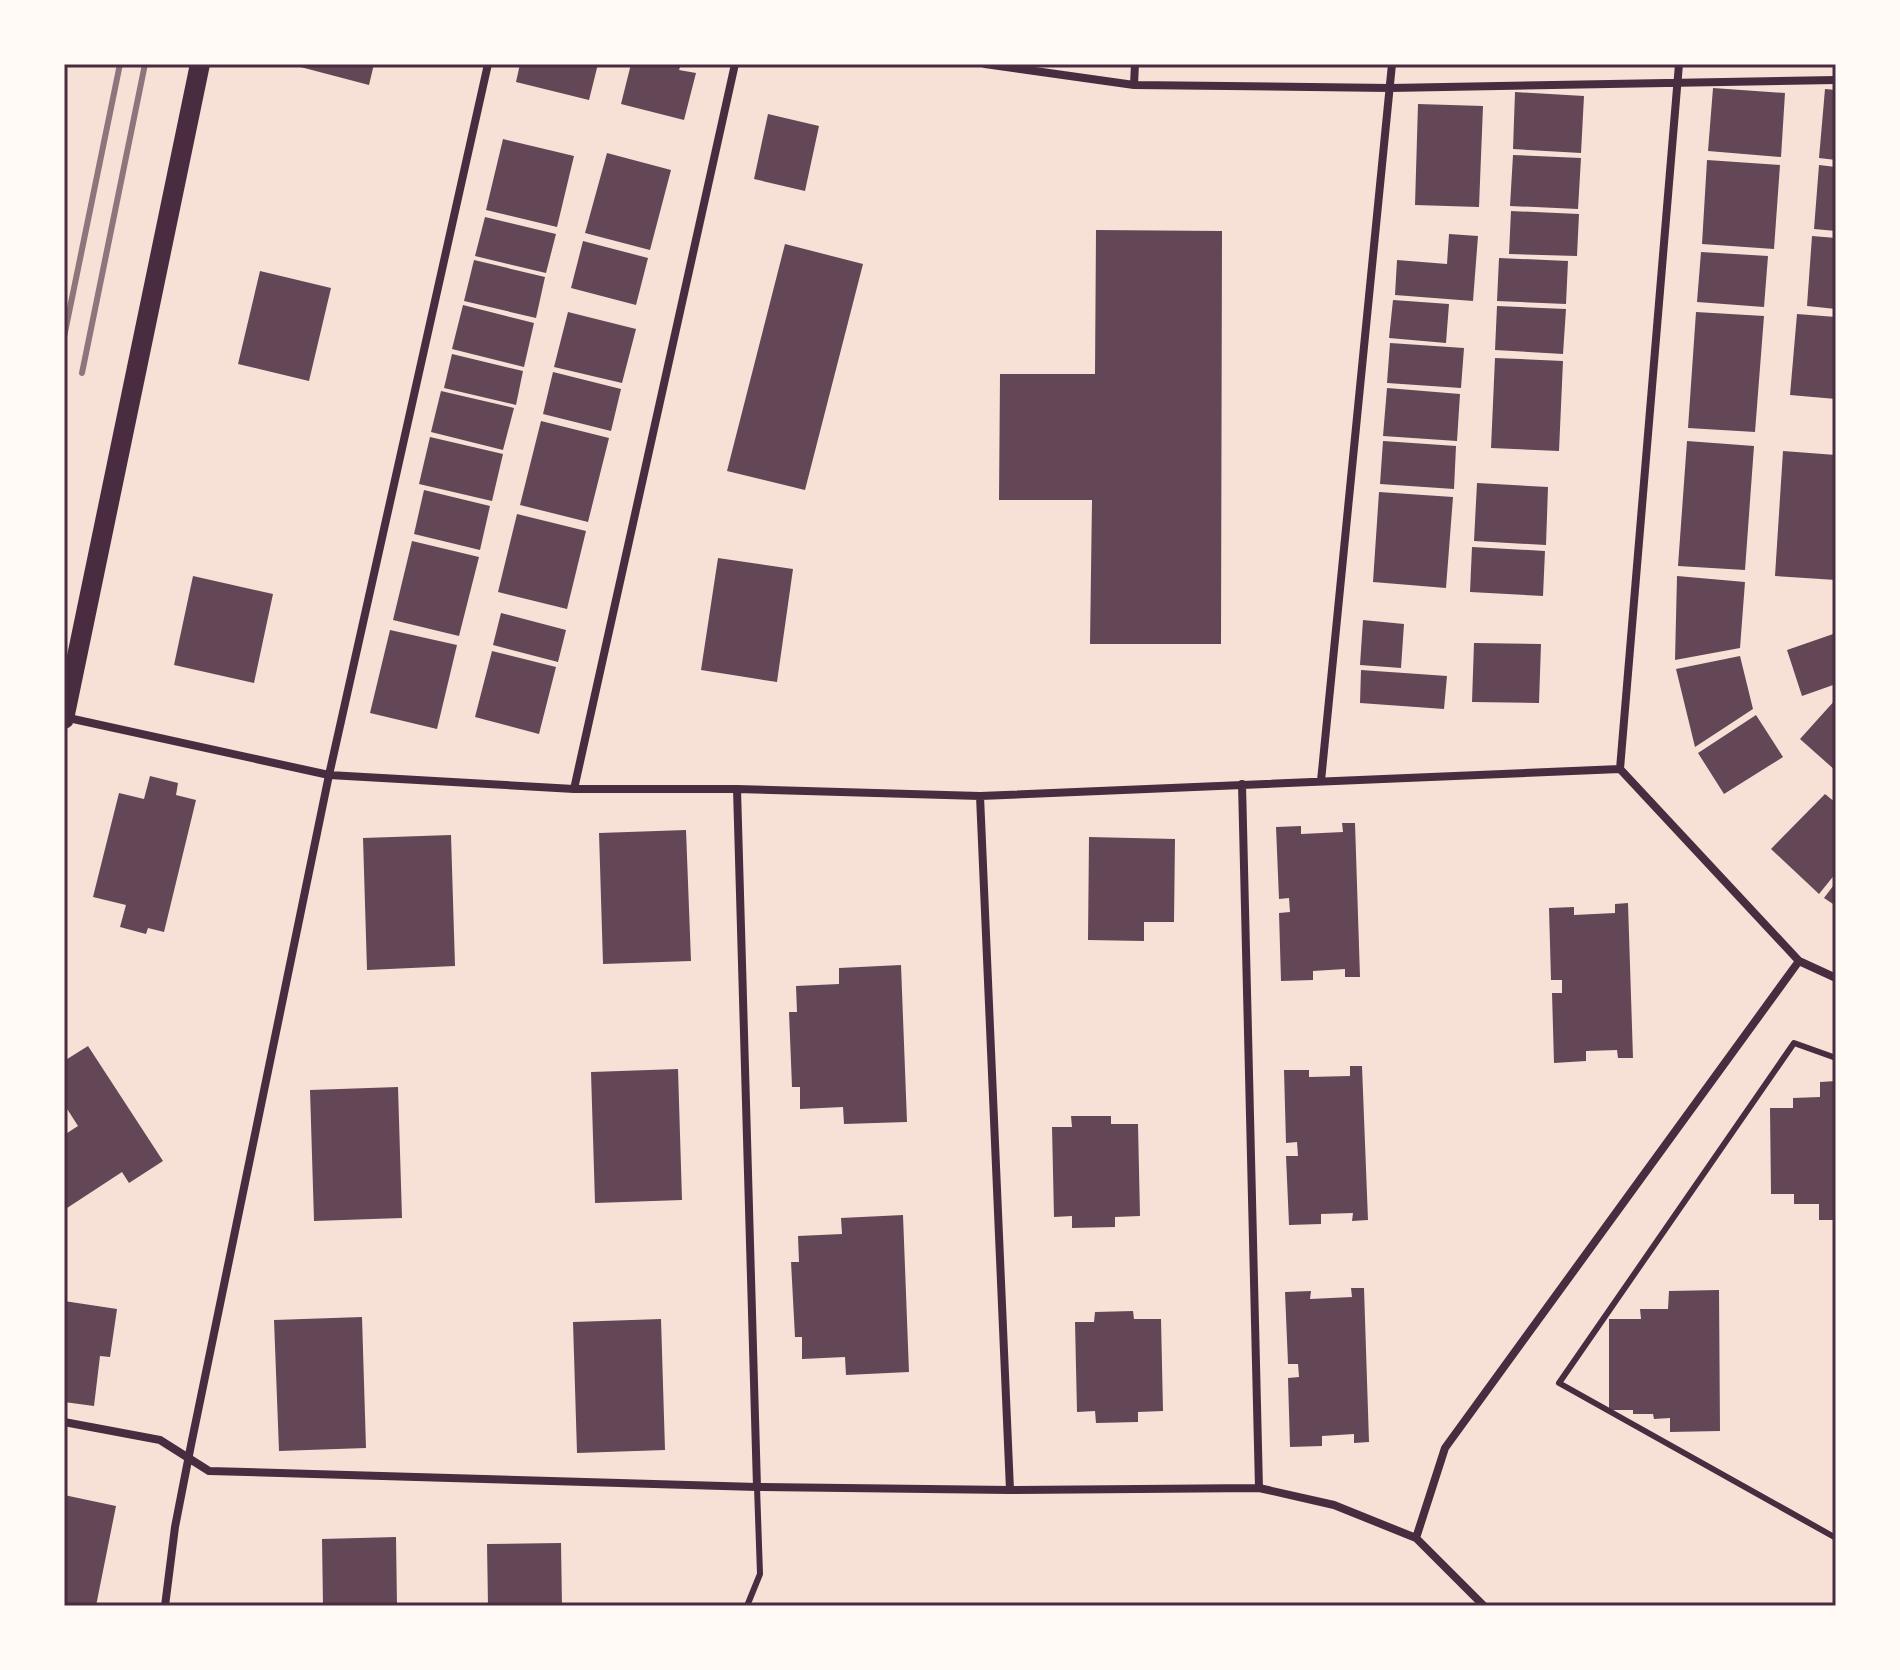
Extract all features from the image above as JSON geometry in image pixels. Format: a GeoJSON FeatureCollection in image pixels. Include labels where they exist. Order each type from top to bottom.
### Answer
{"type":"FeatureCollection","features":[{"type":"Feature","properties":{"kind":"main road"},"geometry":{"type":"LineString","coordinates":[[64,718],[200,64]]}},
{"type":"Feature","properties":{"kind":"street"},"geometry":{"type":"LineString","coordinates":[[165,1606],[175,1527],[188,1460],[329,775],[488,64]]}},
{"type":"Feature","properties":{"kind":"street"},"geometry":{"type":"LineString","coordinates":[[574,789],[735,64]]}},
{"type":"Feature","properties":{"kind":"street"},"geometry":{"type":"LineString","coordinates":[[985,64],[1134,85],[1390,88],[1836,80]]}},
{"type":"Feature","properties":{"kind":"street"},"geometry":{"type":"LineString","coordinates":[[1134,85],[1135,64]]}},
{"type":"Feature","properties":{"kind":"street"},"geometry":{"type":"LineString","coordinates":[[1321,781],[1392,64]]}},
{"type":"Feature","properties":{"kind":"street"},"geometry":{"type":"LineString","coordinates":[[1679,64],[1620,769],[1799,961],[1836,978]]}},
{"type":"Feature","properties":{"kind":"street"},"geometry":{"type":"LineString","coordinates":[[64,718],[329,775],[574,789],[737,789],[980,796],[1620,769]]}},
{"type":"Feature","properties":{"kind":"street"},"geometry":{"type":"LineString","coordinates":[[1242,784],[1259,1488]]}},
{"type":"Feature","properties":{"kind":"street"},"geometry":{"type":"LineString","coordinates":[[737,789],[757,1487]]}},
{"type":"Feature","properties":{"kind":"street"},"geometry":{"type":"LineString","coordinates":[[980,796],[1010,1490]]}},
{"type":"Feature","properties":{"kind":"street"},"geometry":{"type":"LineString","coordinates":[[1416,1538],[1445,1448],[1799,961]]}},
{"type":"Feature","properties":{"kind":"street"},"geometry":{"type":"LineString","coordinates":[[64,1422],[160,1440],[209,1471],[757,1487],[1010,1490],[1259,1488],[1334,1505],[1416,1538],[1484,1606]]}},
{"type":"Feature","properties":{"kind":"lane"},"geometry":{"type":"LineString","coordinates":[[1836,1058],[1794,1043],[1559,1383],[1836,1538]]}},
{"type":"Feature","properties":{"kind":"lane"},"geometry":{"type":"LineString","coordinates":[[747,1606],[760,1574],[757,1487]]}},
{"type":"Feature","properties":{"kind":"building"},"geometry":{"type":"Polygon","coordinates":[[[289,64],[374,64],[369,85],[289,64]]]}},
{"type":"Feature","properties":{"kind":"building"},"geometry":{"type":"Polygon","coordinates":[[[520,64],[598,64],[589,100],[516,82],[520,64]]]}},
{"type":"Feature","properties":{"kind":"building"},"geometry":{"type":"Polygon","coordinates":[[[631,64],[681,64],[679,70],[696,73],[684,120],[621,104],[631,64]]]}},
{"type":"Feature","properties":{"kind":"building"},"geometry":{"type":"Polygon","coordinates":[[[1713,88],[1785,93],[1781,157],[1708,151],[1713,88]]]}},
{"type":"Feature","properties":{"kind":"building"},"geometry":{"type":"Polygon","coordinates":[[[1825,89],[1836,90],[1836,160],[1819,158],[1825,89]]]}},
{"type":"Feature","properties":{"kind":"building"},"geometry":{"type":"Polygon","coordinates":[[[1515,92],[1584,96],[1581,153],[1513,149],[1515,92]]]}},
{"type":"Feature","properties":{"kind":"building"},"geometry":{"type":"Polygon","coordinates":[[[1418,104],[1483,106],[1479,207],[1415,205],[1418,104]]]}},
{"type":"Feature","properties":{"kind":"building"},"geometry":{"type":"Polygon","coordinates":[[[768,114],[819,126],[805,191],[754,179],[768,114]]]}},
{"type":"Feature","properties":{"kind":"building"},"geometry":{"type":"Polygon","coordinates":[[[503,139],[574,156],[557,227],[486,210],[503,139]]]}},
{"type":"Feature","properties":{"kind":"building"},"geometry":{"type":"Polygon","coordinates":[[[607,153],[671,170],[650,250],[585,233],[607,153]]]}},
{"type":"Feature","properties":{"kind":"building"},"geometry":{"type":"Polygon","coordinates":[[[1513,155],[1581,158],[1578,209],[1510,206],[1513,155]]]}},
{"type":"Feature","properties":{"kind":"building"},"geometry":{"type":"Polygon","coordinates":[[[1707,160],[1780,165],[1774,249],[1702,244],[1707,160]]]}},
{"type":"Feature","properties":{"kind":"building"},"geometry":{"type":"Polygon","coordinates":[[[1819,165],[1836,167],[1836,231],[1814,229],[1819,165]]]}},
{"type":"Feature","properties":{"kind":"building"},"geometry":{"type":"Polygon","coordinates":[[[1511,211],[1579,214],[1577,256],[1509,254],[1511,211]]]}},
{"type":"Feature","properties":{"kind":"building"},"geometry":{"type":"Polygon","coordinates":[[[485,217],[556,234],[546,273],[475,256],[485,217]]]}},
{"type":"Feature","properties":{"kind":"building"},"geometry":{"type":"Polygon","coordinates":[[[1096,230],[1222,231],[1221,644],[1090,644],[1092,500],[999,500],[1000,374],[1095,374],[1096,230]]]}},
{"type":"Feature","properties":{"kind":"building"},"geometry":{"type":"Polygon","coordinates":[[[1449,234],[1478,236],[1473,301],[1395,295],[1397,260],[1447,264],[1449,234]]]}},
{"type":"Feature","properties":{"kind":"building"},"geometry":{"type":"Polygon","coordinates":[[[1812,236],[1836,238],[1836,309],[1807,306],[1812,236]]]}},
{"type":"Feature","properties":{"kind":"building"},"geometry":{"type":"Polygon","coordinates":[[[583,241],[648,258],[636,305],[571,288],[583,241]]]}},
{"type":"Feature","properties":{"kind":"building"},"geometry":{"type":"Polygon","coordinates":[[[785,244],[863,264],[805,490],[727,471],[785,244]]]}},
{"type":"Feature","properties":{"kind":"building"},"geometry":{"type":"Polygon","coordinates":[[[1701,252],[1768,256],[1764,307],[1697,302],[1701,252]]]}},
{"type":"Feature","properties":{"kind":"building"},"geometry":{"type":"Polygon","coordinates":[[[1499,258],[1568,261],[1566,304],[1497,301],[1499,258]]]}},
{"type":"Feature","properties":{"kind":"building"},"geometry":{"type":"Polygon","coordinates":[[[474,260],[545,277],[536,318],[464,301],[474,260]]]}},
{"type":"Feature","properties":{"kind":"building"},"geometry":{"type":"Polygon","coordinates":[[[260,271],[331,288],[309,381],[238,364],[260,271]]]}},
{"type":"Feature","properties":{"kind":"building"},"geometry":{"type":"Polygon","coordinates":[[[1393,300],[1449,304],[1446,343],[1389,338],[1393,300]]]}},
{"type":"Feature","properties":{"kind":"building"},"geometry":{"type":"Polygon","coordinates":[[[463,305],[534,323],[524,367],[452,349],[463,305]]]}},
{"type":"Feature","properties":{"kind":"building"},"geometry":{"type":"Polygon","coordinates":[[[1497,306],[1566,309],[1563,354],[1495,350],[1497,306]]]}},
{"type":"Feature","properties":{"kind":"building"},"geometry":{"type":"Polygon","coordinates":[[[568,312],[636,329],[622,383],[554,367],[568,312]]]}},
{"type":"Feature","properties":{"kind":"building"},"geometry":{"type":"Polygon","coordinates":[[[1696,312],[1764,316],[1755,432],[1688,428],[1696,312]]]}},
{"type":"Feature","properties":{"kind":"building"},"geometry":{"type":"Polygon","coordinates":[[[1797,314],[1836,317],[1836,399],[1790,395],[1797,314]]]}},
{"type":"Feature","properties":{"kind":"building"},"geometry":{"type":"Polygon","coordinates":[[[1390,343],[1464,348],[1461,388],[1387,383],[1390,343]]]}},
{"type":"Feature","properties":{"kind":"building"},"geometry":{"type":"Polygon","coordinates":[[[452,354],[523,371],[516,405],[444,388],[452,354]]]}},
{"type":"Feature","properties":{"kind":"building"},"geometry":{"type":"Polygon","coordinates":[[[1495,358],[1563,361],[1559,451],[1491,448],[1495,358]]]}},
{"type":"Feature","properties":{"kind":"building"},"geometry":{"type":"Polygon","coordinates":[[[553,372],[621,389],[611,431],[543,414],[553,372]]]}},
{"type":"Feature","properties":{"kind":"building"},"geometry":{"type":"Polygon","coordinates":[[[1387,388],[1460,394],[1457,441],[1383,436],[1387,388]]]}},
{"type":"Feature","properties":{"kind":"building"},"geometry":{"type":"Polygon","coordinates":[[[441,391],[514,408],[503,450],[431,432],[441,391]]]}},
{"type":"Feature","properties":{"kind":"building"},"geometry":{"type":"Polygon","coordinates":[[[541,421],[609,438],[588,522],[520,505],[541,421]]]}},
{"type":"Feature","properties":{"kind":"building"},"geometry":{"type":"Polygon","coordinates":[[[430,437],[503,454],[492,501],[419,484],[430,437]]]}},
{"type":"Feature","properties":{"kind":"building"},"geometry":{"type":"Polygon","coordinates":[[[1383,441],[1456,446],[1454,489],[1380,484],[1383,441]]]}},
{"type":"Feature","properties":{"kind":"building"},"geometry":{"type":"Polygon","coordinates":[[[1687,441],[1754,446],[1745,570],[1678,566],[1687,441]]]}},
{"type":"Feature","properties":{"kind":"building"},"geometry":{"type":"Polygon","coordinates":[[[1783,451],[1836,455],[1836,580],[1775,576],[1783,451]]]}},
{"type":"Feature","properties":{"kind":"building"},"geometry":{"type":"Polygon","coordinates":[[[1477,483],[1548,487],[1546,545],[1474,541],[1477,483]]]}},
{"type":"Feature","properties":{"kind":"building"},"geometry":{"type":"Polygon","coordinates":[[[424,490],[490,506],[480,550],[414,534],[424,490]]]}},
{"type":"Feature","properties":{"kind":"building"},"geometry":{"type":"Polygon","coordinates":[[[1379,492],[1453,497],[1446,588],[1373,582],[1379,492]]]}},
{"type":"Feature","properties":{"kind":"building"},"geometry":{"type":"Polygon","coordinates":[[[517,514],[586,531],[567,609],[498,592],[517,514]]]}},
{"type":"Feature","properties":{"kind":"building"},"geometry":{"type":"Polygon","coordinates":[[[412,541],[479,557],[459,636],[393,620],[412,541]]]}},
{"type":"Feature","properties":{"kind":"building"},"geometry":{"type":"Polygon","coordinates":[[[1472,547],[1545,551],[1543,596],[1470,592],[1472,547]]]}},
{"type":"Feature","properties":{"kind":"building"},"geometry":{"type":"Polygon","coordinates":[[[718,558],[793,569],[777,682],[701,670],[718,558]]]}},
{"type":"Feature","properties":{"kind":"building"},"geometry":{"type":"Polygon","coordinates":[[[193,576],[273,594],[254,683],[174,665],[193,576]]]}},
{"type":"Feature","properties":{"kind":"building"},"geometry":{"type":"Polygon","coordinates":[[[1677,576],[1745,582],[1740,648],[1675,660],[1677,576]]]}},
{"type":"Feature","properties":{"kind":"building"},"geometry":{"type":"Polygon","coordinates":[[[501,613],[566,630],[558,662],[493,645],[501,613]]]}},
{"type":"Feature","properties":{"kind":"building"},"geometry":{"type":"Polygon","coordinates":[[[1363,620],[1404,624],[1401,668],[1360,665],[1363,620]]]}},
{"type":"Feature","properties":{"kind":"building"},"geometry":{"type":"Polygon","coordinates":[[[390,630],[457,645],[437,729],[370,713],[390,630]]]}},
{"type":"Feature","properties":{"kind":"building"},"geometry":{"type":"Polygon","coordinates":[[[1836,633],[1836,684],[1802,696],[1787,650],[1836,633]]]}},
{"type":"Feature","properties":{"kind":"building"},"geometry":{"type":"Polygon","coordinates":[[[1474,643],[1541,644],[1539,703],[1472,702],[1474,643]]]}},
{"type":"Feature","properties":{"kind":"building"},"geometry":{"type":"Polygon","coordinates":[[[492,651],[556,667],[539,734],[475,717],[492,651]]]}},
{"type":"Feature","properties":{"kind":"building"},"geometry":{"type":"Polygon","coordinates":[[[1740,656],[1753,709],[1695,747],[1676,669],[1740,656]]]}},
{"type":"Feature","properties":{"kind":"building"},"geometry":{"type":"Polygon","coordinates":[[[1361,670],[1447,676],[1444,709],[1360,703],[1361,670]]]}},
{"type":"Feature","properties":{"kind":"building"},"geometry":{"type":"Polygon","coordinates":[[[1836,699],[1836,771],[1800,739],[1836,699]]]}},
{"type":"Feature","properties":{"kind":"building"},"geometry":{"type":"Polygon","coordinates":[[[1756,715],[1783,757],[1724,794],[1698,753],[1756,715]]]}},
{"type":"Feature","properties":{"kind":"building"},"geometry":{"type":"Polygon","coordinates":[[[150,776],[178,783],[176,795],[196,800],[164,932],[148,928],[146,934],[120,927],[126,905],[93,897],[119,793],[144,799],[150,776]]]}},
{"type":"Feature","properties":{"kind":"building"},"geometry":{"type":"Polygon","coordinates":[[[1825,794],[1836,803],[1836,873],[1819,894],[1771,849],[1825,794]]]}},
{"type":"Feature","properties":{"kind":"building"},"geometry":{"type":"Polygon","coordinates":[[[1342,823],[1355,823],[1360,977],[1345,977],[1345,969],[1313,971],[1313,980],[1281,981],[1279,913],[1290,912],[1289,898],[1279,899],[1276,827],[1301,826],[1301,834],[1343,832],[1342,823]]]}},
{"type":"Feature","properties":{"kind":"building"},"geometry":{"type":"Polygon","coordinates":[[[686,830],[691,961],[603,964],[599,833],[686,830]]]}},
{"type":"Feature","properties":{"kind":"building"},"geometry":{"type":"Polygon","coordinates":[[[451,835],[455,966],[367,970],[363,838],[451,835]]]}},
{"type":"Feature","properties":{"kind":"building"},"geometry":{"type":"Polygon","coordinates":[[[1089,837],[1175,839],[1174,922],[1144,922],[1144,941],[1088,940],[1089,837]]]}},
{"type":"Feature","properties":{"kind":"building"},"geometry":{"type":"Polygon","coordinates":[[[1836,882],[1836,906],[1824,898],[1836,882]]]}},
{"type":"Feature","properties":{"kind":"building"},"geometry":{"type":"Polygon","coordinates":[[[1628,903],[1633,1058],[1618,1058],[1617,1050],[1586,1051],[1586,1061],[1554,1063],[1552,993],[1562,993],[1562,980],[1551,980],[1549,908],[1574,907],[1574,915],[1615,913],[1615,904],[1628,903]]]}},
{"type":"Feature","properties":{"kind":"building"},"geometry":{"type":"Polygon","coordinates":[[[901,965],[907,1122],[844,1124],[843,1107],[800,1109],[800,1087],[792,1087],[789,1012],[797,1012],[796,986],[839,984],[839,968],[901,965]]]}},
{"type":"Feature","properties":{"kind":"building"},"geometry":{"type":"Polygon","coordinates":[[[88,1046],[163,1161],[129,1183],[122,1172],[64,1210],[64,1135],[78,1126],[64,1104],[64,1061],[88,1046]]]}},
{"type":"Feature","properties":{"kind":"building"},"geometry":{"type":"Polygon","coordinates":[[[1350,1066],[1362,1066],[1368,1220],[1352,1221],[1353,1213],[1321,1214],[1321,1224],[1289,1225],[1286,1156],[1298,1156],[1297,1142],[1286,1143],[1284,1070],[1309,1070],[1309,1077],[1350,1076],[1350,1066]]]}},
{"type":"Feature","properties":{"kind":"building"},"geometry":{"type":"Polygon","coordinates":[[[678,1069],[682,1200],[595,1203],[591,1072],[678,1069]]]}},
{"type":"Feature","properties":{"kind":"building"},"geometry":{"type":"Polygon","coordinates":[[[1836,1081],[1836,1220],[1819,1220],[1819,1204],[1794,1204],[1794,1194],[1771,1194],[1770,1108],[1793,1108],[1793,1098],[1820,1097],[1820,1082],[1836,1081]]]}},
{"type":"Feature","properties":{"kind":"building"},"geometry":{"type":"Polygon","coordinates":[[[398,1087],[402,1218],[314,1221],[310,1090],[398,1087]]]}},
{"type":"Feature","properties":{"kind":"building"},"geometry":{"type":"Polygon","coordinates":[[[1071,1116],[1111,1116],[1111,1124],[1138,1124],[1140,1216],[1115,1217],[1115,1227],[1072,1228],[1072,1216],[1054,1217],[1052,1127],[1072,1127],[1071,1116]]]}},
{"type":"Feature","properties":{"kind":"building"},"geometry":{"type":"Polygon","coordinates":[[[903,1215],[909,1372],[846,1375],[845,1357],[802,1359],[802,1337],[795,1337],[791,1262],[799,1262],[798,1236],[842,1234],[841,1218],[903,1215]]]}},
{"type":"Feature","properties":{"kind":"building"},"geometry":{"type":"Polygon","coordinates":[[[1351,1288],[1364,1288],[1369,1442],[1354,1443],[1354,1434],[1322,1436],[1322,1446],[1290,1447],[1288,1378],[1299,1377],[1298,1364],[1288,1364],[1285,1292],[1311,1291],[1310,1299],[1352,1297],[1351,1288]]]}},
{"type":"Feature","properties":{"kind":"building"},"geometry":{"type":"Polygon","coordinates":[[[1719,1290],[1720,1431],[1670,1432],[1670,1418],[1654,1419],[1653,1414],[1633,1414],[1633,1410],[1609,1410],[1609,1319],[1641,1319],[1640,1309],[1668,1309],[1669,1291],[1719,1290]]]}},
{"type":"Feature","properties":{"kind":"building"},"geometry":{"type":"Polygon","coordinates":[[[64,1301],[117,1309],[110,1357],[100,1356],[94,1406],[64,1402],[64,1301]]]}},
{"type":"Feature","properties":{"kind":"building"},"geometry":{"type":"Polygon","coordinates":[[[1133,1311],[1134,1319],[1161,1319],[1163,1411],[1138,1412],[1138,1422],[1096,1423],[1095,1411],[1077,1412],[1075,1322],[1094,1322],[1095,1312],[1133,1311]]]}},
{"type":"Feature","properties":{"kind":"building"},"geometry":{"type":"Polygon","coordinates":[[[362,1317],[366,1448],[279,1451],[274,1320],[362,1317]]]}},
{"type":"Feature","properties":{"kind":"building"},"geometry":{"type":"Polygon","coordinates":[[[661,1319],[665,1450],[577,1453],[573,1322],[661,1319]]]}},
{"type":"Feature","properties":{"kind":"building"},"geometry":{"type":"Polygon","coordinates":[[[64,1495],[116,1506],[96,1606],[64,1606],[64,1495]]]}},
{"type":"Feature","properties":{"kind":"building"},"geometry":{"type":"Polygon","coordinates":[[[396,1537],[397,1606],[323,1606],[322,1539],[396,1537]]]}},
{"type":"Feature","properties":{"kind":"building"},"geometry":{"type":"Polygon","coordinates":[[[561,1543],[562,1606],[488,1606],[487,1544],[561,1543]]]}},
{"type":"Feature","properties":{"kind":"railway"},"geometry":{"type":"LineString","coordinates":[[64,337],[120,64]]}},
{"type":"Feature","properties":{"kind":"railway"},"geometry":{"type":"LineString","coordinates":[[82,373],[145,64]]}}]}
